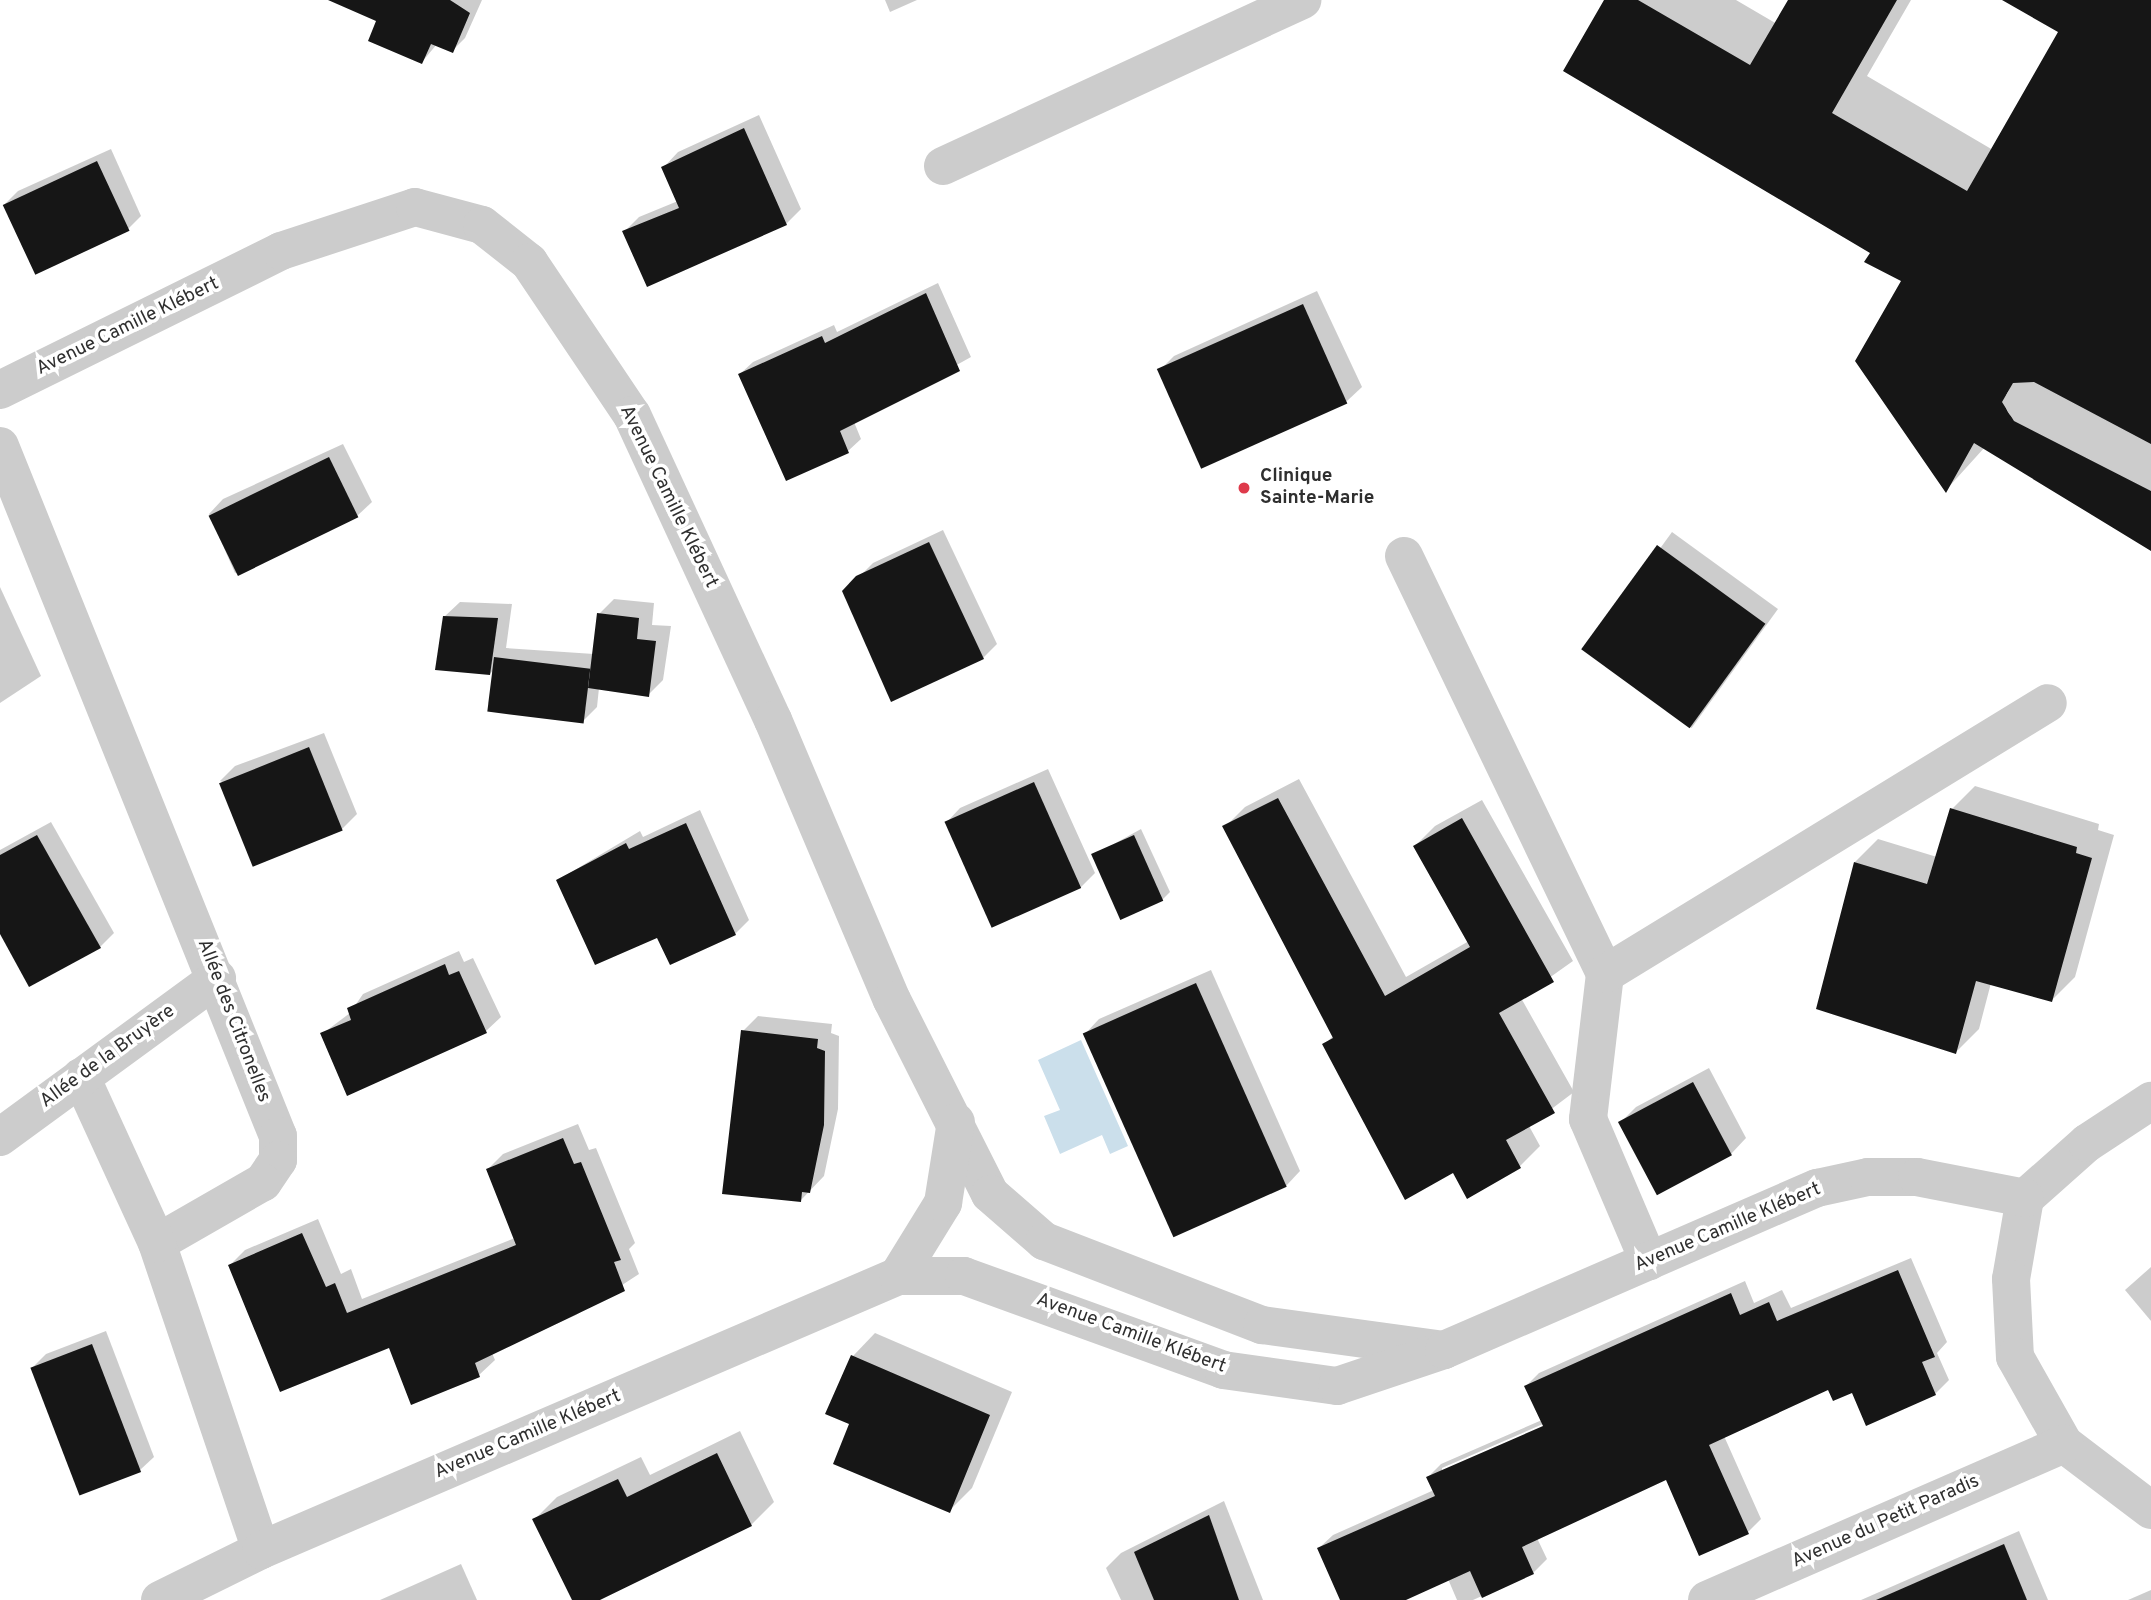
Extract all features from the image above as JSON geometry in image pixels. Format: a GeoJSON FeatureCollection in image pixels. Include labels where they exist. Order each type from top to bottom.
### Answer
{"type":"FeatureCollection","features":[{"type":"Feature","properties":{"kind":"street"},"geometry":{"type":"LineString","coordinates":[[943,166],[1303,0]]}},
{"type":"Feature","properties":{"kind":"street","name":"Avenue Camille Klébert"},"geometry":{"type":"LineString","coordinates":[[0,390],[281,251],[415,207],[482,225],[529,262],[632,415],[773,720],[892,1000],[956,1122],[990,1194],[1044,1241],[1262,1325],[1444,1350]]}},
{"type":"Feature","properties":{"kind":"street"},"geometry":{"type":"LineString","coordinates":[[2024,402],[2151,469]]}},
{"type":"Feature","properties":{"kind":"street","name":"Allée des Citronelles"},"geometry":{"type":"LineString","coordinates":[[0,446],[217,978],[278,1136],[278,1160],[263,1182],[157,1243]]}},
{"type":"Feature","properties":{"kind":"street"},"geometry":{"type":"LineString","coordinates":[[1404,556],[1605,974],[1588,1119],[1649,1262]]}},
{"type":"Feature","properties":{"kind":"street"},"geometry":{"type":"LineString","coordinates":[[1605,974],[2048,704]]}},
{"type":"Feature","properties":{"kind":"street","name":"Allée de la Bruyère"},"geometry":{"type":"LineString","coordinates":[[0,1137],[217,978]]}},
{"type":"Feature","properties":{"kind":"street"},"geometry":{"type":"LineString","coordinates":[[81,1077],[157,1243],[261,1550]]}},
{"type":"Feature","properties":{"kind":"street"},"geometry":{"type":"LineString","coordinates":[[2151,1101],[2087,1143],[2025,1198],[2011,1279],[2015,1357],[2064,1444],[2151,1510]]}},
{"type":"Feature","properties":{"kind":"street"},"geometry":{"type":"LineString","coordinates":[[898,1276],[943,1203],[956,1122]]}},
{"type":"Feature","properties":{"kind":"street","name":"Avenue Camille Klébert"},"geometry":{"type":"LineString","coordinates":[[160,1600],[261,1550],[898,1276],[964,1276],[1223,1370],[1337,1386],[1444,1350],[1817,1188],[1868,1177],[1917,1177],[2025,1198]]}},
{"type":"Feature","properties":{"kind":"street","name":"Avenue du Petit Paradis"},"geometry":{"type":"LineString","coordinates":[[1707,1600],[2064,1444]]}},
{"type":"Feature","properties":{"kind":"water"},"geometry":{"type":"Polygon","coordinates":[[[1081,1040],[1128,1146],[1110,1154],[1102,1135],[1060,1154],[1044,1116],[1060,1110],[1038,1060],[1081,1040]]]}},
{"type":"Feature","properties":{"kind":"building"},"geometry":{"type":"Polygon","coordinates":[[[328,0],[450,0],[470,13],[453,53],[431,44],[422,64],[368,41],[376,21],[328,0]]]}},
{"type":"Feature","properties":{"kind":"building"},"geometry":{"type":"Polygon","coordinates":[[[1604,0],[1638,0],[1750,65],[1788,0],[1897,0],[1832,113],[1967,191],[2058,32],[2002,0],[2151,0],[2151,444],[2034,382],[2013,383],[2002,402],[2014,421],[2151,491],[2151,551],[1974,443],[1946,493],[1855,361],[1901,281],[1864,262],[1870,253],[1563,71],[1604,0]]]}},
{"type":"Feature","properties":{"kind":"building"},"geometry":{"type":"Polygon","coordinates":[[[744,128],[787,225],[647,287],[622,231],[679,208],[661,167],[744,128]]]}},
{"type":"Feature","properties":{"kind":"building"},"geometry":{"type":"Polygon","coordinates":[[[97,161],[130,231],[35,275],[3,205],[97,161]]]}},
{"type":"Feature","properties":{"kind":"building"},"geometry":{"type":"Polygon","coordinates":[[[926,293],[960,371],[840,431],[849,453],[786,481],[738,374],[822,336],[825,343],[926,293]]]}},
{"type":"Feature","properties":{"kind":"building"},"geometry":{"type":"Polygon","coordinates":[[[1303,304],[1347,404],[1201,469],[1157,369],[1303,304]]]}},
{"type":"Feature","properties":{"kind":"building"},"geometry":{"type":"Polygon","coordinates":[[[329,457],[358,517],[238,576],[209,516],[329,457]]]}},
{"type":"Feature","properties":{"kind":"building"},"geometry":{"type":"Polygon","coordinates":[[[929,542],[984,659],[891,702],[842,591],[856,576],[929,542]]]}},
{"type":"Feature","properties":{"kind":"building"},"geometry":{"type":"Polygon","coordinates":[[[1657,545],[1765,624],[1690,728],[1581,649],[1657,545]]]}},
{"type":"Feature","properties":{"kind":"building"},"geometry":{"type":"Polygon","coordinates":[[[597,613],[639,618],[637,639],[656,641],[649,697],[588,688],[597,613]]]}},
{"type":"Feature","properties":{"kind":"building"},"geometry":{"type":"Polygon","coordinates":[[[443,616],[498,618],[490,675],[435,670],[443,616]]]}},
{"type":"Feature","properties":{"kind":"building"},"geometry":{"type":"Polygon","coordinates":[[[494,657],[590,669],[584,723],[487,712],[494,657]]]}},
{"type":"Feature","properties":{"kind":"building"},"geometry":{"type":"Polygon","coordinates":[[[309,747],[343,830],[253,867],[219,783],[309,747]]]}},
{"type":"Feature","properties":{"kind":"building"},"geometry":{"type":"Polygon","coordinates":[[[1034,782],[1081,888],[992,928],[944,822],[1034,782]]]}},
{"type":"Feature","properties":{"kind":"building"},"geometry":{"type":"Polygon","coordinates":[[[1278,798],[1385,996],[1470,947],[1413,846],[1462,818],[1554,982],[1499,1013],[1555,1113],[1506,1140],[1521,1168],[1467,1199],[1453,1173],[1405,1200],[1322,1044],[1333,1038],[1222,826],[1278,798]]]}},
{"type":"Feature","properties":{"kind":"building"},"geometry":{"type":"Polygon","coordinates":[[[1950,808],[2077,847],[2076,853],[2092,858],[2052,1002],[1976,981],[1956,1054],[1816,1009],[1854,862],[1927,884],[1950,808]]]}},
{"type":"Feature","properties":{"kind":"building"},"geometry":{"type":"Polygon","coordinates":[[[686,823],[736,935],[670,965],[657,938],[595,965],[556,880],[626,843],[629,849],[686,823]]]}},
{"type":"Feature","properties":{"kind":"building"},"geometry":{"type":"Polygon","coordinates":[[[37,835],[101,948],[29,987],[0,934],[0,855],[37,835]]]}},
{"type":"Feature","properties":{"kind":"building"},"geometry":{"type":"Polygon","coordinates":[[[1134,835],[1163,901],[1120,920],[1091,854],[1134,835]]]}},
{"type":"Feature","properties":{"kind":"building"},"geometry":{"type":"Polygon","coordinates":[[[445,964],[449,975],[459,971],[487,1033],[347,1096],[320,1033],[351,1020],[347,1008],[445,964]]]}},
{"type":"Feature","properties":{"kind":"building"},"geometry":{"type":"Polygon","coordinates":[[[1196,983],[1287,1187],[1173,1237],[1083,1033],[1196,983]]]}},
{"type":"Feature","properties":{"kind":"building"},"geometry":{"type":"Polygon","coordinates":[[[741,1030],[818,1039],[817,1048],[825,1051],[824,1125],[810,1193],[802,1192],[801,1202],[722,1194],[741,1030]]]}},
{"type":"Feature","properties":{"kind":"building"},"geometry":{"type":"Polygon","coordinates":[[[1693,1082],[1732,1155],[1657,1195],[1618,1122],[1693,1082]]]}},
{"type":"Feature","properties":{"kind":"building"},"geometry":{"type":"Polygon","coordinates":[[[563,1138],[574,1164],[581,1162],[621,1260],[614,1262],[625,1291],[475,1363],[480,1377],[411,1405],[389,1348],[280,1392],[228,1265],[302,1233],[326,1287],[335,1283],[347,1313],[516,1245],[486,1169],[563,1138]]]}},
{"type":"Feature","properties":{"kind":"building"},"geometry":{"type":"Polygon","coordinates":[[[1898,1270],[1935,1357],[1922,1362],[1936,1395],[1866,1426],[1852,1393],[1833,1401],[1828,1390],[1709,1445],[1749,1534],[1699,1556],[1666,1480],[1522,1547],[1534,1574],[1482,1598],[1470,1571],[1406,1600],[1340,1600],[1317,1548],[1435,1496],[1426,1477],[1543,1426],[1524,1386],[1731,1293],[1740,1315],[1769,1302],[1777,1321],[1898,1270]]]}},
{"type":"Feature","properties":{"kind":"building"},"geometry":{"type":"Polygon","coordinates":[[[92,1344],[141,1472],[79,1496],[30,1368],[92,1344]]]}},
{"type":"Feature","properties":{"kind":"building"},"geometry":{"type":"Polygon","coordinates":[[[851,1355],[990,1415],[950,1513],[833,1464],[849,1424],[825,1414],[851,1355]]]}},
{"type":"Feature","properties":{"kind":"building"},"geometry":{"type":"Polygon","coordinates":[[[717,1453],[752,1526],[600,1600],[572,1600],[532,1519],[618,1479],[627,1497],[717,1453]]]}},
{"type":"Feature","properties":{"kind":"building"},"geometry":{"type":"Polygon","coordinates":[[[1209,1515],[1239,1600],[1154,1600],[1134,1552],[1209,1515]]]}},
{"type":"Feature","properties":{"kind":"building"},"geometry":{"type":"Polygon","coordinates":[[[2004,1544],[2027,1600],[1876,1600],[2004,1544]]]}},
{"type":"Feature","properties":{"kind":"place","name":"Clinique Sainte-Marie"},"geometry":{"type":"Point","coordinates":[1244,488]}}]}
